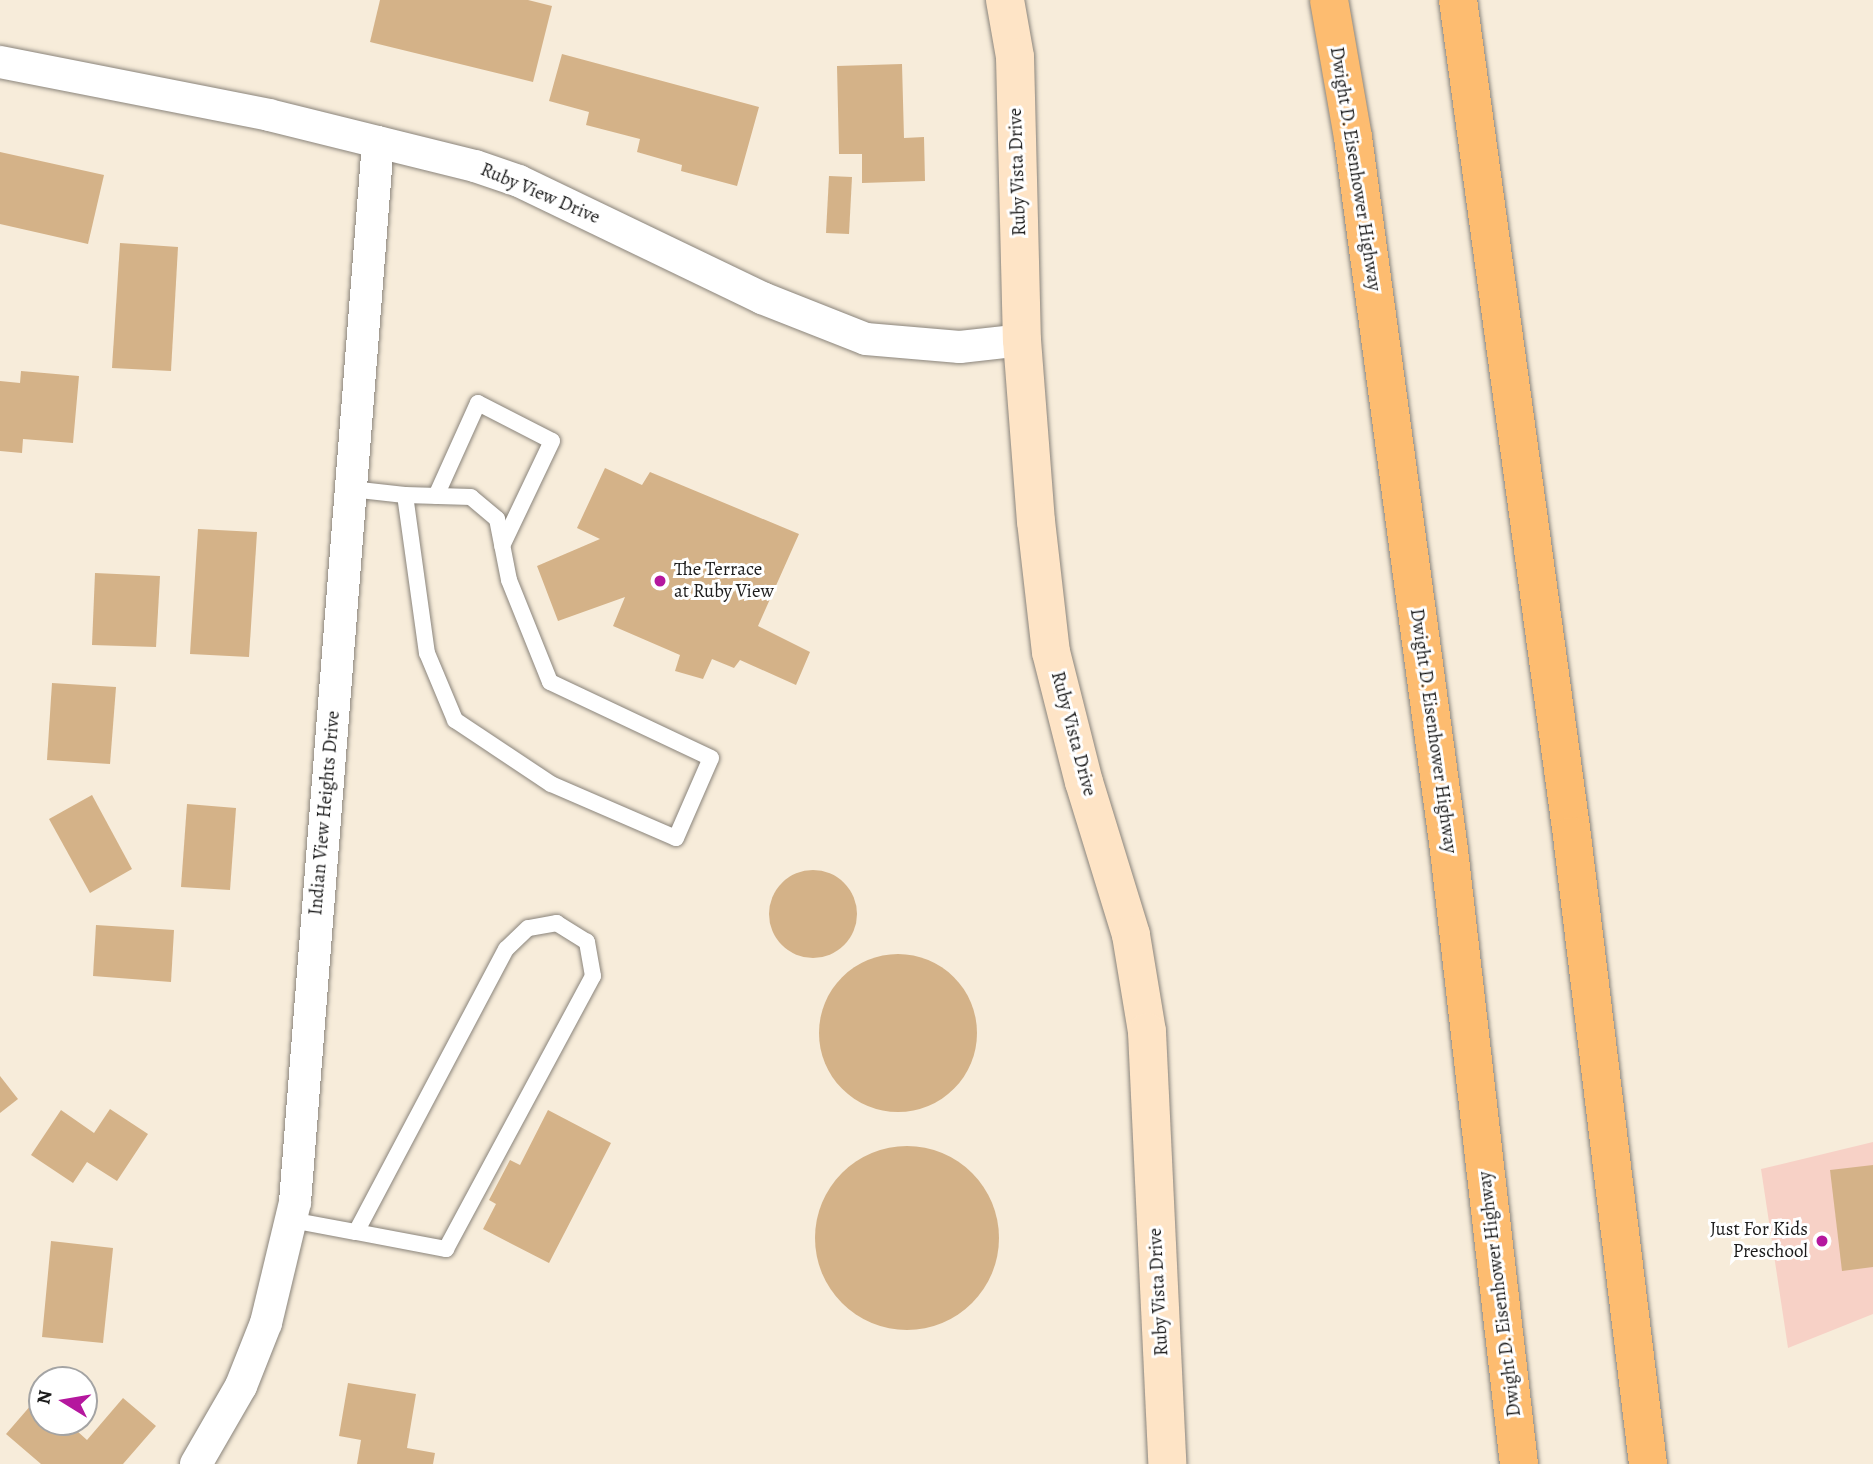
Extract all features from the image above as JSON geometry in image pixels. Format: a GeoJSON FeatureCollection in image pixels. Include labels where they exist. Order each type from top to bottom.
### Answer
{"type":"FeatureCollection","features":[{"type":"Feature","properties":{"kind":"highway","name":"Dwight D. Eisenhower Highway"},"geometry":{"type":"LineString","coordinates":[[1328,0],[1353,137],[1449,850],[1519,1464]]}},
{"type":"Feature","properties":{"kind":"highway"},"geometry":{"type":"LineString","coordinates":[[1458,0],[1570,822],[1648,1464]]}},
{"type":"Feature","properties":{"kind":"street","name":"Ruby Vista Drive"},"geometry":{"type":"LineString","coordinates":[[1005,0],[1015,57],[1023,340],[1036,521],[1051,652],[1084,782],[1131,935],[1147,1032],[1167,1464]]}},
{"type":"Feature","properties":{"kind":"street","name":"Ruby View Drive"},"geometry":{"type":"LineString","coordinates":[[0,62],[269,115],[519,181],[762,298],[866,340],[960,347],[1023,340]]}},
{"type":"Feature","properties":{"kind":"street","name":"Indian View Heights Drive"},"geometry":{"type":"LineString","coordinates":[[196,1464],[241,1386],[266,1323],[291,1220],[378,142]]}},
{"type":"Feature","properties":{"kind":"lane"},"geometry":{"type":"LineString","coordinates":[[436,496],[478,403],[552,441],[502,546]]}},
{"type":"Feature","properties":{"kind":"lane"},"geometry":{"type":"LineString","coordinates":[[351,489],[405,495],[471,497],[497,519],[509,580],[550,682],[711,758],[676,838],[551,784],[455,720],[427,653],[405,495]]}},
{"type":"Feature","properties":{"kind":"lane"},"geometry":{"type":"LineString","coordinates":[[291,1220],[446,1249],[593,976],[587,942],[557,923],[528,928],[506,949],[356,1232]]}},
{"type":"Feature","properties":{"kind":"shaded area","name":"Just For Kids Preschool"},"geometry":{"type":"Polygon","coordinates":[[[1873,1142],[1873,1314],[1788,1348],[1761,1169],[1873,1142]]]}},
{"type":"Feature","properties":{"kind":"building"},"geometry":{"type":"Polygon","coordinates":[[[380,0],[528,0],[552,6],[533,82],[370,42],[380,0]]]}},
{"type":"Feature","properties":{"kind":"building"},"geometry":{"type":"Polygon","coordinates":[[[562,54],[759,107],[737,186],[681,171],[682,165],[637,152],[640,139],[586,125],[589,112],[549,101],[562,54]]]}},
{"type":"Feature","properties":{"kind":"building"},"geometry":{"type":"Polygon","coordinates":[[[902,64],[904,138],[924,137],[925,181],[862,183],[862,154],[839,154],[837,66],[902,64]]]}},
{"type":"Feature","properties":{"kind":"building"},"geometry":{"type":"Polygon","coordinates":[[[0,152],[104,175],[88,244],[0,224],[0,152]]]}},
{"type":"Feature","properties":{"kind":"building"},"geometry":{"type":"Polygon","coordinates":[[[829,176],[852,177],[849,234],[826,233],[829,176]]]}},
{"type":"Feature","properties":{"kind":"building"},"geometry":{"type":"Polygon","coordinates":[[[120,243],[178,247],[171,371],[112,368],[120,243]]]}},
{"type":"Feature","properties":{"kind":"building"},"geometry":{"type":"Polygon","coordinates":[[[21,371],[79,376],[73,443],[23,439],[22,453],[0,451],[0,381],[20,383],[21,371]]]}},
{"type":"Feature","properties":{"kind":"building","name":"The Terrace at Ruby View"},"geometry":{"type":"Polygon","coordinates":[[[605,468],[642,485],[650,472],[799,534],[758,626],[810,652],[796,685],[740,660],[734,668],[712,659],[703,679],[675,671],[680,655],[613,626],[625,597],[558,621],[537,566],[600,539],[577,528],[605,468]]]}},
{"type":"Feature","properties":{"kind":"building"},"geometry":{"type":"Polygon","coordinates":[[[198,529],[257,532],[249,657],[190,654],[198,529]]]}},
{"type":"Feature","properties":{"kind":"building"},"geometry":{"type":"Polygon","coordinates":[[[95,573],[160,576],[156,647],[92,645],[95,573]]]}},
{"type":"Feature","properties":{"kind":"building"},"geometry":{"type":"Polygon","coordinates":[[[52,683],[116,687],[110,764],[47,760],[52,683]]]}},
{"type":"Feature","properties":{"kind":"building"},"geometry":{"type":"Polygon","coordinates":[[[92,795],[132,869],[90,893],[49,819],[92,795]]]}},
{"type":"Feature","properties":{"kind":"building"},"geometry":{"type":"Polygon","coordinates":[[[187,804],[236,808],[230,890],[181,887],[187,804]]]}},
{"type":"Feature","properties":{"kind":"building"},"geometry":{"type":"Polygon","coordinates":[[[813,870],[830,873],[844,883],[854,897],[857,914],[854,931],[844,945],[830,955],[813,958],[796,955],[782,945],[772,931],[769,914],[772,897],[782,883],[796,873],[813,870]]]}},
{"type":"Feature","properties":{"kind":"building"},"geometry":{"type":"Polygon","coordinates":[[[96,925],[174,930],[171,982],[93,976],[96,925]]]}},
{"type":"Feature","properties":{"kind":"building"},"geometry":{"type":"Polygon","coordinates":[[[898,954],[928,960],[954,977],[971,1003],[977,1033],[971,1063],[954,1089],[928,1106],[898,1112],[868,1106],[842,1089],[825,1063],[819,1033],[825,1003],[842,977],[868,960],[898,954]]]}},
{"type":"Feature","properties":{"kind":"building"},"geometry":{"type":"Polygon","coordinates":[[[0,1076],[18,1099],[0,1113],[0,1076]]]}},
{"type":"Feature","properties":{"kind":"building"},"geometry":{"type":"Polygon","coordinates":[[[110,1109],[148,1134],[117,1181],[87,1162],[73,1183],[31,1155],[61,1110],[94,1133],[110,1109]]]}},
{"type":"Feature","properties":{"kind":"building"},"geometry":{"type":"Polygon","coordinates":[[[548,1110],[611,1143],[549,1263],[483,1229],[496,1204],[489,1200],[510,1160],[520,1165],[548,1110]]]}},
{"type":"Feature","properties":{"kind":"building"},"geometry":{"type":"Polygon","coordinates":[[[907,1146],[942,1153],[958,1161],[972,1173],[984,1187],[992,1203],[999,1238],[992,1273],[984,1289],[972,1303],[958,1315],[942,1323],[907,1330],[872,1323],[856,1315],[842,1303],[830,1289],[822,1273],[815,1238],[822,1203],[830,1187],[842,1173],[856,1161],[872,1153],[907,1146]]]}},
{"type":"Feature","properties":{"kind":"building"},"geometry":{"type":"Polygon","coordinates":[[[1873,1165],[1873,1267],[1842,1271],[1830,1170],[1873,1165]]]}},
{"type":"Feature","properties":{"kind":"building"},"geometry":{"type":"Polygon","coordinates":[[[51,1241],[113,1248],[103,1343],[42,1337],[51,1241]]]}},
{"type":"Feature","properties":{"kind":"building"},"geometry":{"type":"Polygon","coordinates":[[[348,1383],[416,1394],[407,1448],[435,1453],[433,1464],[357,1464],[361,1440],[339,1436],[348,1383]]]}},
{"type":"Feature","properties":{"kind":"building"},"geometry":{"type":"Polygon","coordinates":[[[123,1398],[156,1426],[123,1464],[41,1464],[6,1434],[28,1409],[28,1436],[83,1436],[87,1440],[90,1436],[98,1436],[98,1427],[123,1398]]]}},
{"type":"Feature","properties":{"kind":"place","name":"The Terrace at Ruby View"},"geometry":{"type":"Point","coordinates":[660,581]}},
{"type":"Feature","properties":{"kind":"place","name":"Just For Kids Preschool"},"geometry":{"type":"Point","coordinates":[1822,1241]}}]}
